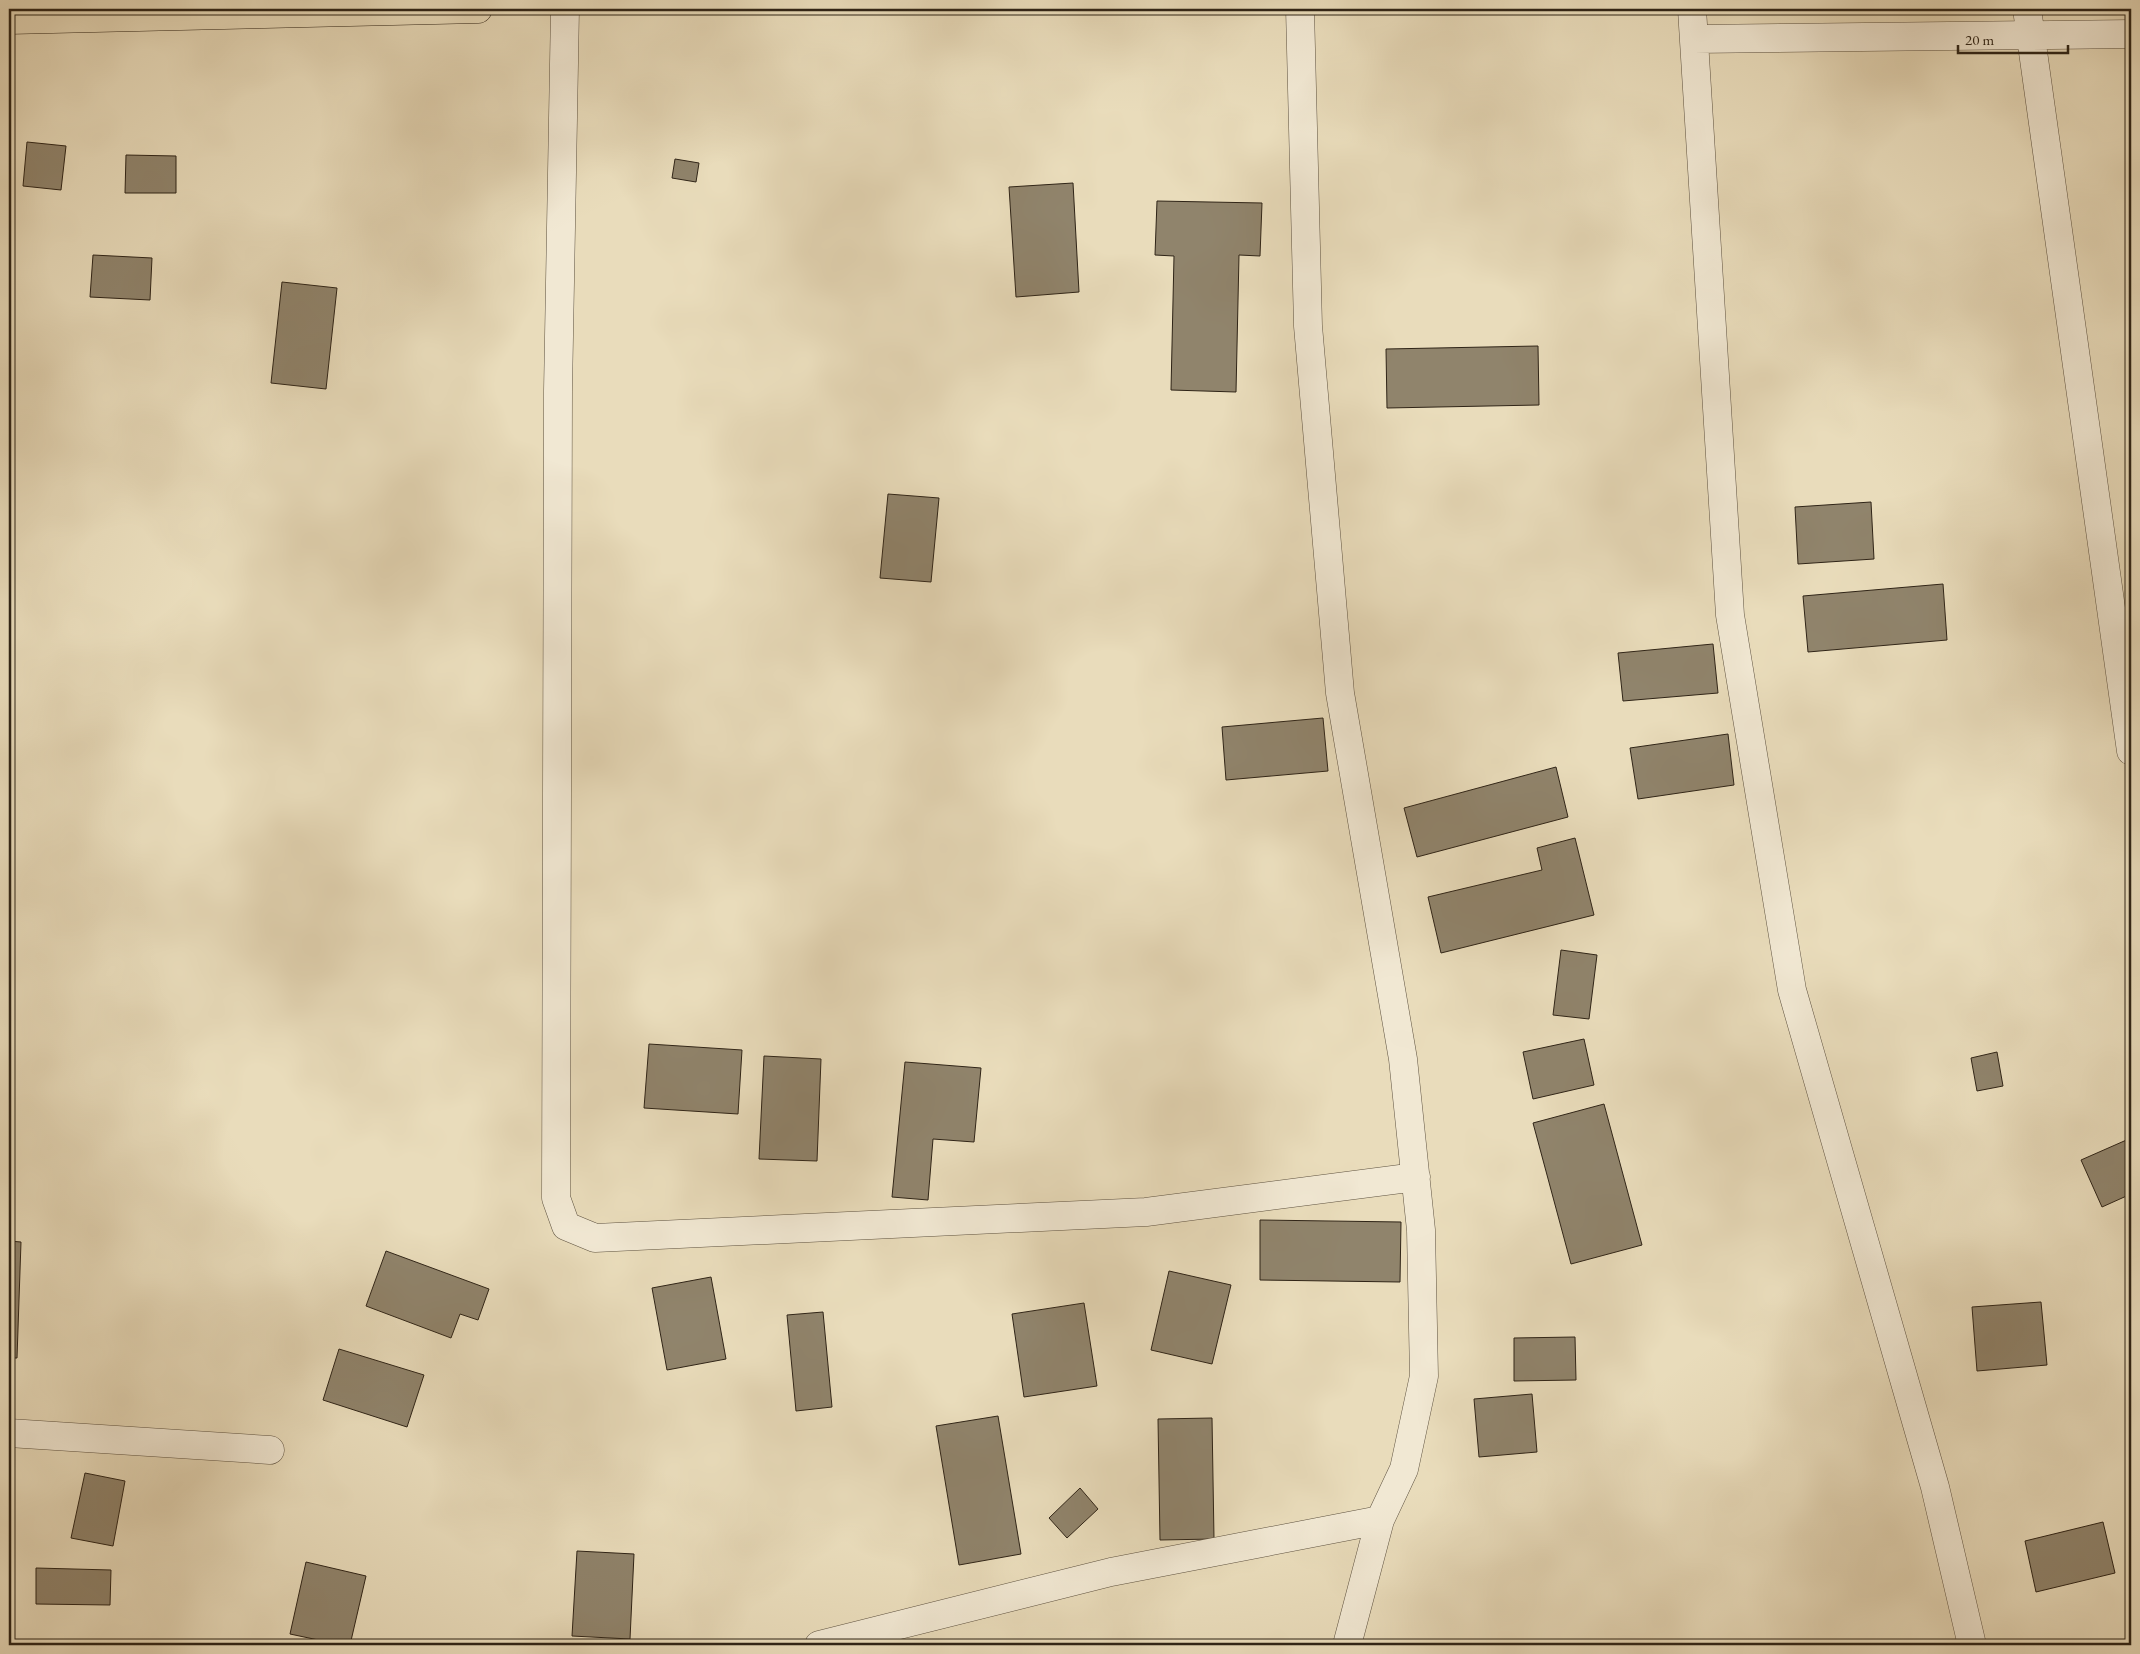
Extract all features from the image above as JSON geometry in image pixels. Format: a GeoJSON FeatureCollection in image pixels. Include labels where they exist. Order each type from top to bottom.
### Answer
{"type":"FeatureCollection","features":[{"type":"Feature","properties":{"kind":"main road"},"geometry":{"type":"LineString","coordinates":[[9,20],[478,9]]}},
{"type":"Feature","properties":{"kind":"street"},"geometry":{"type":"LineString","coordinates":[[565,9],[558,392],[556,1198],[566,1226],[595,1238],[1146,1212],[1416,1177]]}},
{"type":"Feature","properties":{"kind":"street"},"geometry":{"type":"LineString","coordinates":[[1300,9],[1308,326],[1340,693],[1403,1059],[1420,1230],[1424,1376],[1404,1469],[1380,1520],[1347,1645]]}},
{"type":"Feature","properties":{"kind":"street"},"geometry":{"type":"LineString","coordinates":[[1692,9],[1730,615],[1792,990],[1935,1487],[1972,1645]]}},
{"type":"Feature","properties":{"kind":"street"},"geometry":{"type":"LineString","coordinates":[[2027,9],[2131,751]]}},
{"type":"Feature","properties":{"kind":"street"},"geometry":{"type":"LineString","coordinates":[[1694,39],[2131,34]]}},
{"type":"Feature","properties":{"kind":"street"},"geometry":{"type":"LineString","coordinates":[[9,1433],[270,1450]]}},
{"type":"Feature","properties":{"kind":"street"},"geometry":{"type":"LineString","coordinates":[[819,1645],[1111,1572],[1380,1520]]}},
{"type":"Feature","properties":{"kind":"building"},"geometry":{"type":"Polygon","coordinates":[[[27,142],[66,146],[61,190],[23,186],[27,142]]]}},
{"type":"Feature","properties":{"kind":"building"},"geometry":{"type":"Polygon","coordinates":[[[126,155],[176,156],[176,193],[125,193],[126,155]]]}},
{"type":"Feature","properties":{"kind":"building"},"geometry":{"type":"Polygon","coordinates":[[[675,159],[699,163],[696,182],[672,178],[675,159]]]}},
{"type":"Feature","properties":{"kind":"building"},"geometry":{"type":"Polygon","coordinates":[[[1073,183],[1079,292],[1016,297],[1009,187],[1073,183]]]}},
{"type":"Feature","properties":{"kind":"building"},"geometry":{"type":"Polygon","coordinates":[[[1157,201],[1262,203],[1260,256],[1239,255],[1236,392],[1171,390],[1174,256],[1155,255],[1157,201]]]}},
{"type":"Feature","properties":{"kind":"building"},"geometry":{"type":"Polygon","coordinates":[[[93,255],[152,258],[150,300],[90,297],[93,255]]]}},
{"type":"Feature","properties":{"kind":"building"},"geometry":{"type":"Polygon","coordinates":[[[282,282],[337,288],[326,389],[271,383],[282,282]]]}},
{"type":"Feature","properties":{"kind":"building"},"geometry":{"type":"Polygon","coordinates":[[[1538,346],[1539,405],[1387,408],[1386,349],[1538,346]]]}},
{"type":"Feature","properties":{"kind":"building"},"geometry":{"type":"Polygon","coordinates":[[[888,494],[939,498],[931,582],[880,578],[888,494]]]}},
{"type":"Feature","properties":{"kind":"building"},"geometry":{"type":"Polygon","coordinates":[[[1871,502],[1874,559],[1798,564],[1795,507],[1871,502]]]}},
{"type":"Feature","properties":{"kind":"building"},"geometry":{"type":"Polygon","coordinates":[[[1943,584],[1947,640],[1808,652],[1803,596],[1943,584]]]}},
{"type":"Feature","properties":{"kind":"building"},"geometry":{"type":"Polygon","coordinates":[[[1713,644],[1718,693],[1623,701],[1618,653],[1713,644]]]}},
{"type":"Feature","properties":{"kind":"building"},"geometry":{"type":"Polygon","coordinates":[[[1323,718],[1328,771],[1226,780],[1222,727],[1323,718]]]}},
{"type":"Feature","properties":{"kind":"building"},"geometry":{"type":"Polygon","coordinates":[[[1728,734],[1734,785],[1638,799],[1630,748],[1728,734]]]}},
{"type":"Feature","properties":{"kind":"building"},"geometry":{"type":"Polygon","coordinates":[[[1556,767],[1568,817],[1417,857],[1404,808],[1556,767]]]}},
{"type":"Feature","properties":{"kind":"building"},"geometry":{"type":"Polygon","coordinates":[[[1575,838],[1594,915],[1441,953],[1428,897],[1542,870],[1537,848],[1575,838]]]}},
{"type":"Feature","properties":{"kind":"building"},"geometry":{"type":"Polygon","coordinates":[[[1561,950],[1597,955],[1589,1019],[1553,1015],[1561,950]]]}},
{"type":"Feature","properties":{"kind":"building"},"geometry":{"type":"Polygon","coordinates":[[[1584,1039],[1594,1085],[1533,1099],[1523,1052],[1584,1039]]]}},
{"type":"Feature","properties":{"kind":"building"},"geometry":{"type":"Polygon","coordinates":[[[649,1044],[742,1050],[738,1114],[644,1108],[649,1044]]]}},
{"type":"Feature","properties":{"kind":"building"},"geometry":{"type":"Polygon","coordinates":[[[1997,1052],[2003,1086],[1977,1091],[1971,1058],[1997,1052]]]}},
{"type":"Feature","properties":{"kind":"building"},"geometry":{"type":"Polygon","coordinates":[[[764,1056],[821,1059],[817,1161],[759,1159],[764,1056]]]}},
{"type":"Feature","properties":{"kind":"building"},"geometry":{"type":"Polygon","coordinates":[[[905,1062],[981,1068],[974,1142],[933,1139],[928,1200],[892,1197],[905,1062]]]}},
{"type":"Feature","properties":{"kind":"building"},"geometry":{"type":"Polygon","coordinates":[[[1604,1104],[1642,1245],[1571,1264],[1533,1123],[1604,1104]]]}},
{"type":"Feature","properties":{"kind":"building"},"geometry":{"type":"Polygon","coordinates":[[[2131,1138],[2131,1194],[2102,1207],[2081,1160],[2131,1138]]]}},
{"type":"Feature","properties":{"kind":"building"},"geometry":{"type":"Polygon","coordinates":[[[1260,1220],[1401,1222],[1400,1282],[1260,1280],[1260,1220]]]}},
{"type":"Feature","properties":{"kind":"building"},"geometry":{"type":"Polygon","coordinates":[[[9,1241],[21,1242],[17,1358],[9,1358],[9,1241]]]}},
{"type":"Feature","properties":{"kind":"building"},"geometry":{"type":"Polygon","coordinates":[[[386,1251],[489,1289],[478,1320],[460,1314],[451,1338],[366,1306],[386,1251]]]}},
{"type":"Feature","properties":{"kind":"building"},"geometry":{"type":"Polygon","coordinates":[[[1169,1271],[1231,1285],[1212,1364],[1151,1350],[1169,1271]]]}},
{"type":"Feature","properties":{"kind":"building"},"geometry":{"type":"Polygon","coordinates":[[[711,1277],[726,1359],[667,1370],[652,1288],[711,1277]]]}},
{"type":"Feature","properties":{"kind":"building"},"geometry":{"type":"Polygon","coordinates":[[[2041,1302],[2047,1365],[1977,1371],[1972,1307],[2041,1302]]]}},
{"type":"Feature","properties":{"kind":"building"},"geometry":{"type":"Polygon","coordinates":[[[1084,1303],[1097,1386],[1024,1397],[1012,1314],[1084,1303]]]}},
{"type":"Feature","properties":{"kind":"building"},"geometry":{"type":"Polygon","coordinates":[[[823,1312],[832,1407],[796,1411],[787,1315],[823,1312]]]}},
{"type":"Feature","properties":{"kind":"building"},"geometry":{"type":"Polygon","coordinates":[[[1575,1337],[1576,1380],[1514,1381],[1514,1338],[1575,1337]]]}},
{"type":"Feature","properties":{"kind":"building"},"geometry":{"type":"Polygon","coordinates":[[[339,1349],[424,1375],[407,1427],[323,1400],[339,1349]]]}},
{"type":"Feature","properties":{"kind":"building"},"geometry":{"type":"Polygon","coordinates":[[[1532,1394],[1537,1452],[1479,1457],[1474,1399],[1532,1394]]]}},
{"type":"Feature","properties":{"kind":"building"},"geometry":{"type":"Polygon","coordinates":[[[998,1416],[1021,1554],[959,1565],[936,1426],[998,1416]]]}},
{"type":"Feature","properties":{"kind":"building"},"geometry":{"type":"Polygon","coordinates":[[[1212,1418],[1214,1539],[1160,1540],[1158,1419],[1212,1418]]]}},
{"type":"Feature","properties":{"kind":"building"},"geometry":{"type":"Polygon","coordinates":[[[85,1473],[125,1481],[113,1546],[71,1538],[85,1473]]]}},
{"type":"Feature","properties":{"kind":"building"},"geometry":{"type":"Polygon","coordinates":[[[1080,1488],[1098,1509],[1067,1538],[1049,1518],[1080,1488]]]}},
{"type":"Feature","properties":{"kind":"building"},"geometry":{"type":"Polygon","coordinates":[[[2103,1522],[2115,1573],[2036,1592],[2025,1541],[2103,1522]]]}},
{"type":"Feature","properties":{"kind":"building"},"geometry":{"type":"Polygon","coordinates":[[[577,1551],[634,1554],[630,1639],[572,1636],[577,1551]]]}},
{"type":"Feature","properties":{"kind":"building"},"geometry":{"type":"Polygon","coordinates":[[[306,1562],[366,1576],[350,1645],[290,1634],[306,1562]]]}},
{"type":"Feature","properties":{"kind":"building"},"geometry":{"type":"Polygon","coordinates":[[[36,1568],[111,1570],[110,1605],[36,1604],[36,1568]]]}}]}
